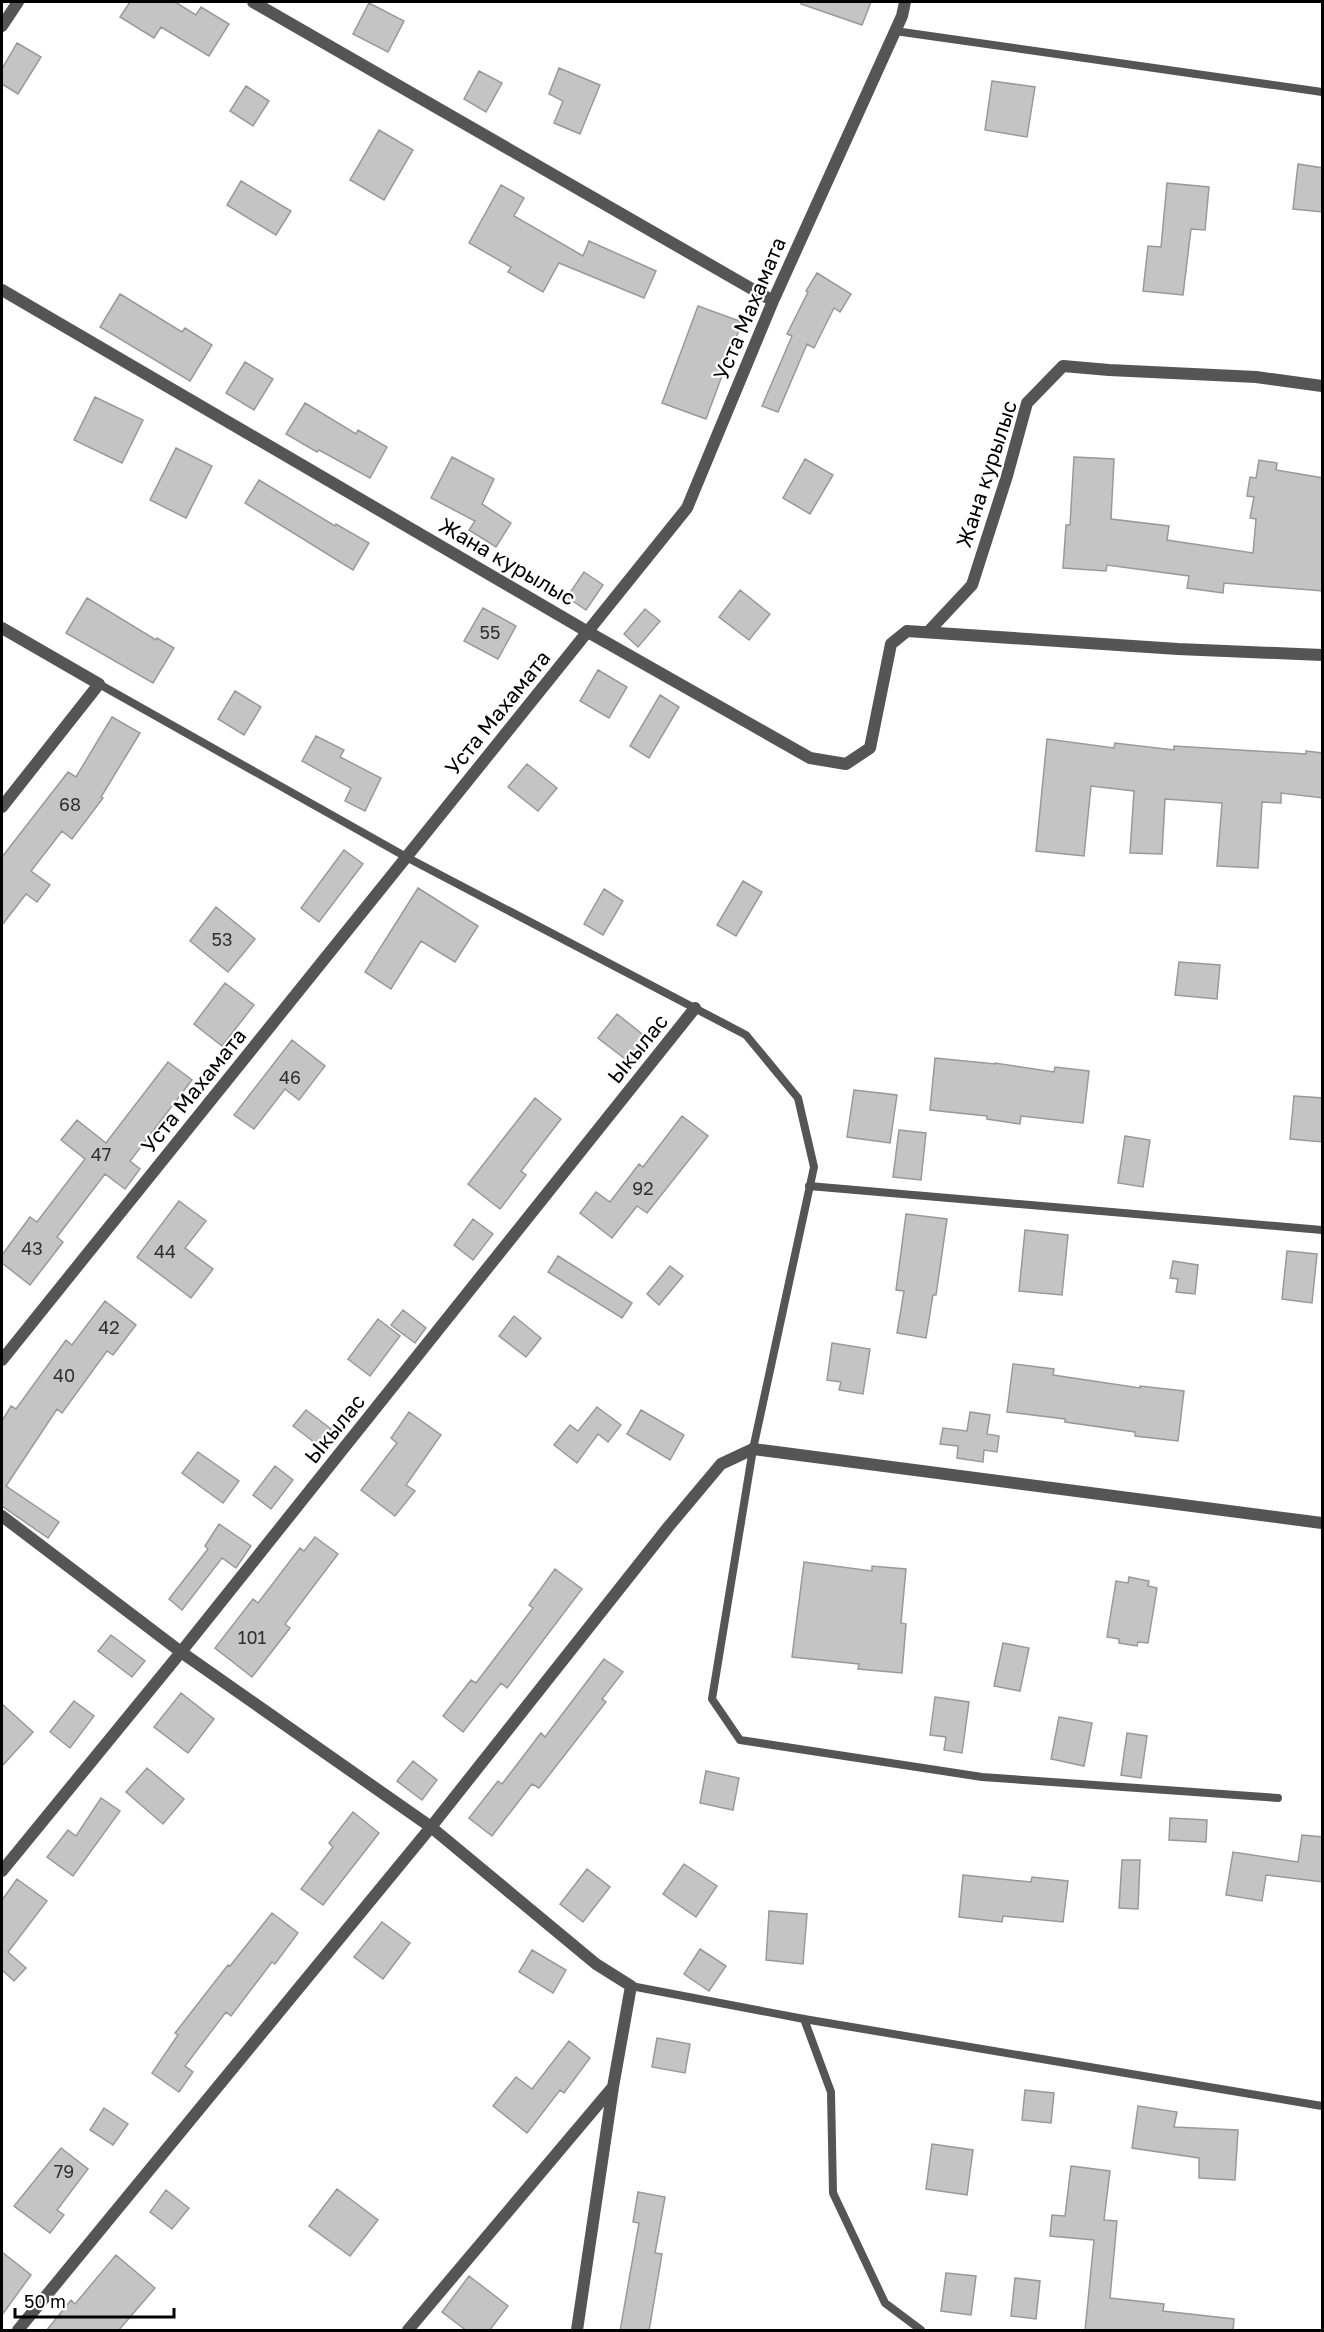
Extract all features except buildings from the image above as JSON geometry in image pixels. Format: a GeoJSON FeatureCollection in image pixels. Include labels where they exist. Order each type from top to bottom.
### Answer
{"type":"FeatureCollection","features":[{"type":"Feature","properties":{"kind":"street"},"geometry":{"type":"LineString","coordinates":[[2,26],[18,2]]}},
{"type":"Feature","properties":{"kind":"street"},"geometry":{"type":"LineString","coordinates":[[253,2],[773,302]]}},
{"type":"Feature","properties":{"kind":"street","name":"Уста Махамата"},"geometry":{"type":"LineString","coordinates":[[2,1360],[408,858],[687,508],[773,302],[902,16],[905,2]]}},
{"type":"Feature","properties":{"kind":"street","name":"Жана курылыс"},"geometry":{"type":"LineString","coordinates":[[2,290],[588,632],[810,758],[846,764],[870,748],[891,644],[907,631],[1178,649],[1323,655]]}},
{"type":"Feature","properties":{"kind":"street","name":"Жана курылыс"},"geometry":{"type":"LineString","coordinates":[[928,632],[972,585],[1007,476],[1026,403],[1063,366],[1256,377],[1323,386]]}},
{"type":"Feature","properties":{"kind":"street"},"geometry":{"type":"LineString","coordinates":[[2,628],[99,684],[2,807]]}},
{"type":"Feature","properties":{"kind":"street","name":"Ыкылас"},"geometry":{"type":"LineString","coordinates":[[2,1871],[182,1652],[695,1008]]}},
{"type":"Feature","properties":{"kind":"street"},"geometry":{"type":"LineString","coordinates":[[18,2331],[431,1827],[669,1526],[721,1464],[753,1449],[1323,1523]]}},
{"type":"Feature","properties":{"kind":"street"},"geometry":{"type":"LineString","coordinates":[[2,1516],[182,1652],[431,1827],[596,1964],[630,1986],[578,2331]]}},
{"type":"Feature","properties":{"kind":"street"},"geometry":{"type":"LineString","coordinates":[[408,2331],[613,2087]]}},
{"type":"Feature","properties":{"kind":"lane"},"geometry":{"type":"LineString","coordinates":[[895,31],[1323,92]]}},
{"type":"Feature","properties":{"kind":"lane"},"geometry":{"type":"LineString","coordinates":[[99,684],[408,858],[746,1035],[798,1098],[814,1167],[753,1449],[712,1699],[740,1740],[982,1777],[1278,1798]]}},
{"type":"Feature","properties":{"kind":"lane"},"geometry":{"type":"LineString","coordinates":[[809,1186],[1323,1230]]}},
{"type":"Feature","properties":{"kind":"lane"},"geometry":{"type":"LineString","coordinates":[[630,1986],[804,2019],[1323,2106]]}},
{"type":"Feature","properties":{"kind":"lane"},"geometry":{"type":"LineString","coordinates":[[804,2019],[831,2092],[833,2193],[885,2303],[921,2331]]}}]}
